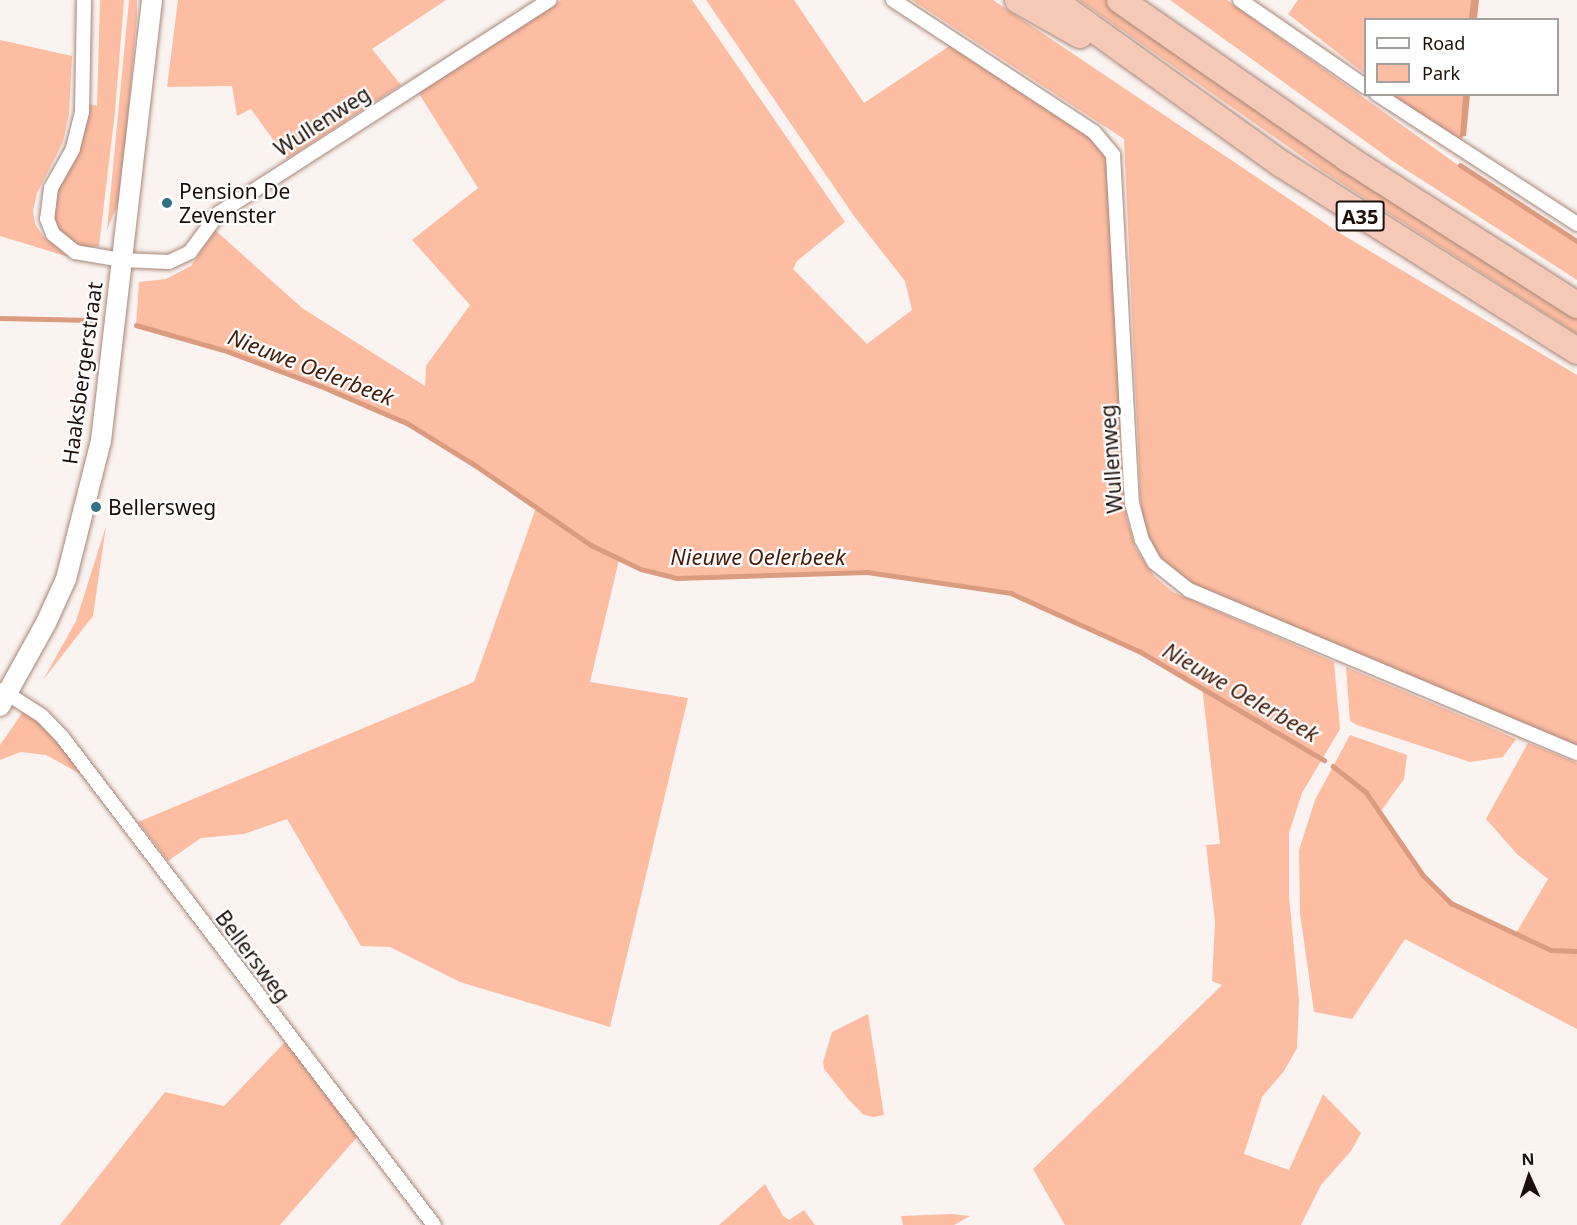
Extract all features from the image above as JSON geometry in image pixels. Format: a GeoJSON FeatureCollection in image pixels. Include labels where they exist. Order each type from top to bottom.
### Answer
{"type":"FeatureCollection","features":[{"type":"Feature","properties":{"kind":"highway","name":"A35"},"geometry":{"type":"LineString","coordinates":[[1018,0],[1150,71]]}},
{"type":"Feature","properties":{"kind":"highway","name":"A35"},"geometry":{"type":"LineString","coordinates":[[1053,0],[1150,71],[1396,239],[1577,351]]}},
{"type":"Feature","properties":{"kind":"highway","name":"A35"},"geometry":{"type":"LineString","coordinates":[[1120,0],[1172,39],[1347,158],[1577,305]]}},
{"type":"Feature","properties":{"kind":"highway","name":"A35"},"geometry":{"type":"LineString","coordinates":[[1132,0],[1172,39]]}},
{"type":"Feature","properties":{"kind":"main road","name":"Haaksbergerstraat"},"geometry":{"type":"LineString","coordinates":[[146,0],[148,29]]}},
{"type":"Feature","properties":{"kind":"main road","name":"Haaksbergerstraat"},"geometry":{"type":"LineString","coordinates":[[3,696],[66,579],[101,441],[152,0]]}},
{"type":"Feature","properties":{"kind":"street","name":"Wullenweg"},"geometry":{"type":"LineString","coordinates":[[84,0],[80,123],[73,149],[51,188],[47,219],[53,234],[75,252],[122,260],[169,261],[182,257],[219,213],[549,0]]}},
{"type":"Feature","properties":{"kind":"street","name":"Wullenweg"},"geometry":{"type":"LineString","coordinates":[[893,0],[1094,132],[1113,155],[1132,503],[1142,540],[1155,563],[1189,590],[1577,753]]}},
{"type":"Feature","properties":{"kind":"street"},"geometry":{"type":"LineString","coordinates":[[1240,0],[1364,86]]}},
{"type":"Feature","properties":{"kind":"street"},"geometry":{"type":"LineString","coordinates":[[1380,96],[1577,224]]}},
{"type":"Feature","properties":{"kind":"street","name":"Bellersweg"},"geometry":{"type":"LineString","coordinates":[[3,696],[42,716],[63,738],[434,1225]]}},
{"type":"Feature","properties":{"kind":"green space"},"geometry":{"type":"Polygon","coordinates":[[[100,0],[124,0],[115,112],[99,246],[77,248],[53,229],[51,201],[88,104],[97,106],[100,0]]]}},
{"type":"Feature","properties":{"kind":"green space"},"geometry":{"type":"Polygon","coordinates":[[[129,0],[137,0],[137,16],[127,129],[119,201],[107,230],[129,0]]]}},
{"type":"Feature","properties":{"kind":"green space"},"geometry":{"type":"Polygon","coordinates":[[[178,0],[446,0],[372,49],[401,85],[287,159],[251,109],[237,116],[232,86],[167,87],[178,0]]]}},
{"type":"Feature","properties":{"kind":"green space"},"geometry":{"type":"Polygon","coordinates":[[[561,0],[692,0],[845,222],[797,261],[793,269],[867,344],[912,310],[905,281],[854,216],[706,0],[794,0],[864,103],[954,43],[1082,131],[1103,151],[1112,182],[1126,516],[1136,549],[1155,577],[1173,592],[1334,662],[1340,729],[1302,793],[1289,833],[1289,896],[1299,1000],[1297,1048],[1284,1071],[1262,1097],[1244,1154],[1289,1170],[1323,1094],[1361,1133],[1351,1151],[1321,1185],[1301,1225],[1065,1225],[1033,1169],[1222,985],[1212,981],[1215,922],[1206,845],[1220,844],[1202,686],[1086,625],[1011,593],[849,571],[677,578],[619,560],[590,682],[688,698],[610,1027],[460,982],[390,947],[361,946],[287,819],[244,834],[201,838],[168,861],[138,822],[474,682],[536,508],[441,443],[366,404],[224,350],[136,325],[139,282],[166,279],[191,266],[215,230],[302,308],[425,386],[426,366],[470,305],[412,240],[478,188],[418,92],[561,0]]]}},
{"type":"Feature","properties":{"kind":"green space"},"geometry":{"type":"Polygon","coordinates":[[[912,0],[993,0],[1338,232],[1577,375],[1577,749],[1202,590],[1180,579],[1159,558],[1145,531],[1141,511],[1124,139],[912,0]]]}},
{"type":"Feature","properties":{"kind":"green space"},"geometry":{"type":"Polygon","coordinates":[[[1079,0],[1113,0],[1577,314],[1577,334],[1324,172],[1079,0]]]}},
{"type":"Feature","properties":{"kind":"green space"},"geometry":{"type":"Polygon","coordinates":[[[1170,0],[1227,0],[1462,168],[1577,240],[1577,280],[1394,162],[1170,0]]]}},
{"type":"Feature","properties":{"kind":"green space"},"geometry":{"type":"Polygon","coordinates":[[[1298,0],[1475,0],[1473,18],[1364,18],[1364,73],[1288,14],[1298,0]]]}},
{"type":"Feature","properties":{"kind":"green space"},"geometry":{"type":"Polygon","coordinates":[[[0,40],[72,56],[69,114],[63,142],[37,193],[33,211],[35,224],[43,236],[69,257],[0,236],[0,40]]]}},
{"type":"Feature","properties":{"kind":"green space"},"geometry":{"type":"Polygon","coordinates":[[[1392,96],[1467,96],[1462,145],[1392,96]]]}},
{"type":"Feature","properties":{"kind":"green space"},"geometry":{"type":"Polygon","coordinates":[[[106,526],[93,616],[43,680],[76,621],[106,526]]]}},
{"type":"Feature","properties":{"kind":"green space"},"geometry":{"type":"Polygon","coordinates":[[[1346,667],[1516,739],[1503,757],[1470,762],[1357,725],[1350,721],[1346,667]]]}},
{"type":"Feature","properties":{"kind":"green space"},"geometry":{"type":"Polygon","coordinates":[[[25,709],[58,738],[88,778],[46,755],[21,752],[0,760],[0,745],[25,709]]]}},
{"type":"Feature","properties":{"kind":"green space"},"geometry":{"type":"Polygon","coordinates":[[[1350,735],[1407,755],[1404,779],[1381,811],[1423,875],[1451,903],[1515,935],[1548,879],[1517,854],[1486,819],[1528,743],[1577,763],[1577,1029],[1405,939],[1352,1019],[1314,1012],[1300,913],[1299,850],[1315,800],[1350,735]]]}},
{"type":"Feature","properties":{"kind":"green space"},"geometry":{"type":"Polygon","coordinates":[[[868,1014],[884,1115],[874,1117],[864,1115],[850,1101],[824,1069],[823,1062],[832,1032],[868,1014]]]}},
{"type":"Feature","properties":{"kind":"green space"},"geometry":{"type":"Polygon","coordinates":[[[286,1041],[358,1136],[280,1225],[60,1225],[165,1092],[224,1106],[286,1041]]]}},
{"type":"Feature","properties":{"kind":"green space"},"geometry":{"type":"Polygon","coordinates":[[[765,1184],[783,1216],[789,1220],[804,1210],[815,1225],[719,1225],[765,1184]]]}},
{"type":"Feature","properties":{"kind":"green space"},"geometry":{"type":"Polygon","coordinates":[[[952,1214],[970,1216],[954,1225],[903,1225],[901,1216],[952,1214]]]}},
{"type":"Feature","properties":{"kind":"shaded area"},"geometry":{"type":"Polygon","coordinates":[[[1471,0],[1479,0],[1477,18],[1469,18],[1471,0]]]}},
{"type":"Feature","properties":{"kind":"shaded area"},"geometry":{"type":"Polygon","coordinates":[[[1463,96],[1470,96],[1466,136],[1460,137],[1463,96]]]}},
{"type":"Feature","properties":{"kind":"waterway"},"geometry":{"type":"LineString","coordinates":[[1460,165],[1577,241]]}},
{"type":"Feature","properties":{"kind":"waterway","name":"Nieuwe Oelerbeek"},"geometry":{"type":"LineString","coordinates":[[0,318],[92,320]]}},
{"type":"Feature","properties":{"kind":"waterway","name":"Nieuwe Oelerbeek"},"geometry":{"type":"LineString","coordinates":[[136,325],[224,350],[321,386],[407,423],[475,465],[591,545],[641,569],[677,578],[867,572],[1011,593],[1139,651],[1324,760]]}},
{"type":"Feature","properties":{"kind":"waterway","name":"Nieuwe Oelerbeek"},"geometry":{"type":"LineString","coordinates":[[1333,766],[1366,792],[1423,875],[1451,903],[1551,950],[1577,951]]}},
{"type":"Feature","properties":{"kind":"place","name":"Pension De Zevenster"},"geometry":{"type":"Point","coordinates":[167,203]}},
{"type":"Feature","properties":{"kind":"place","name":"Bellersweg"},"geometry":{"type":"Point","coordinates":[96,507]}}]}
